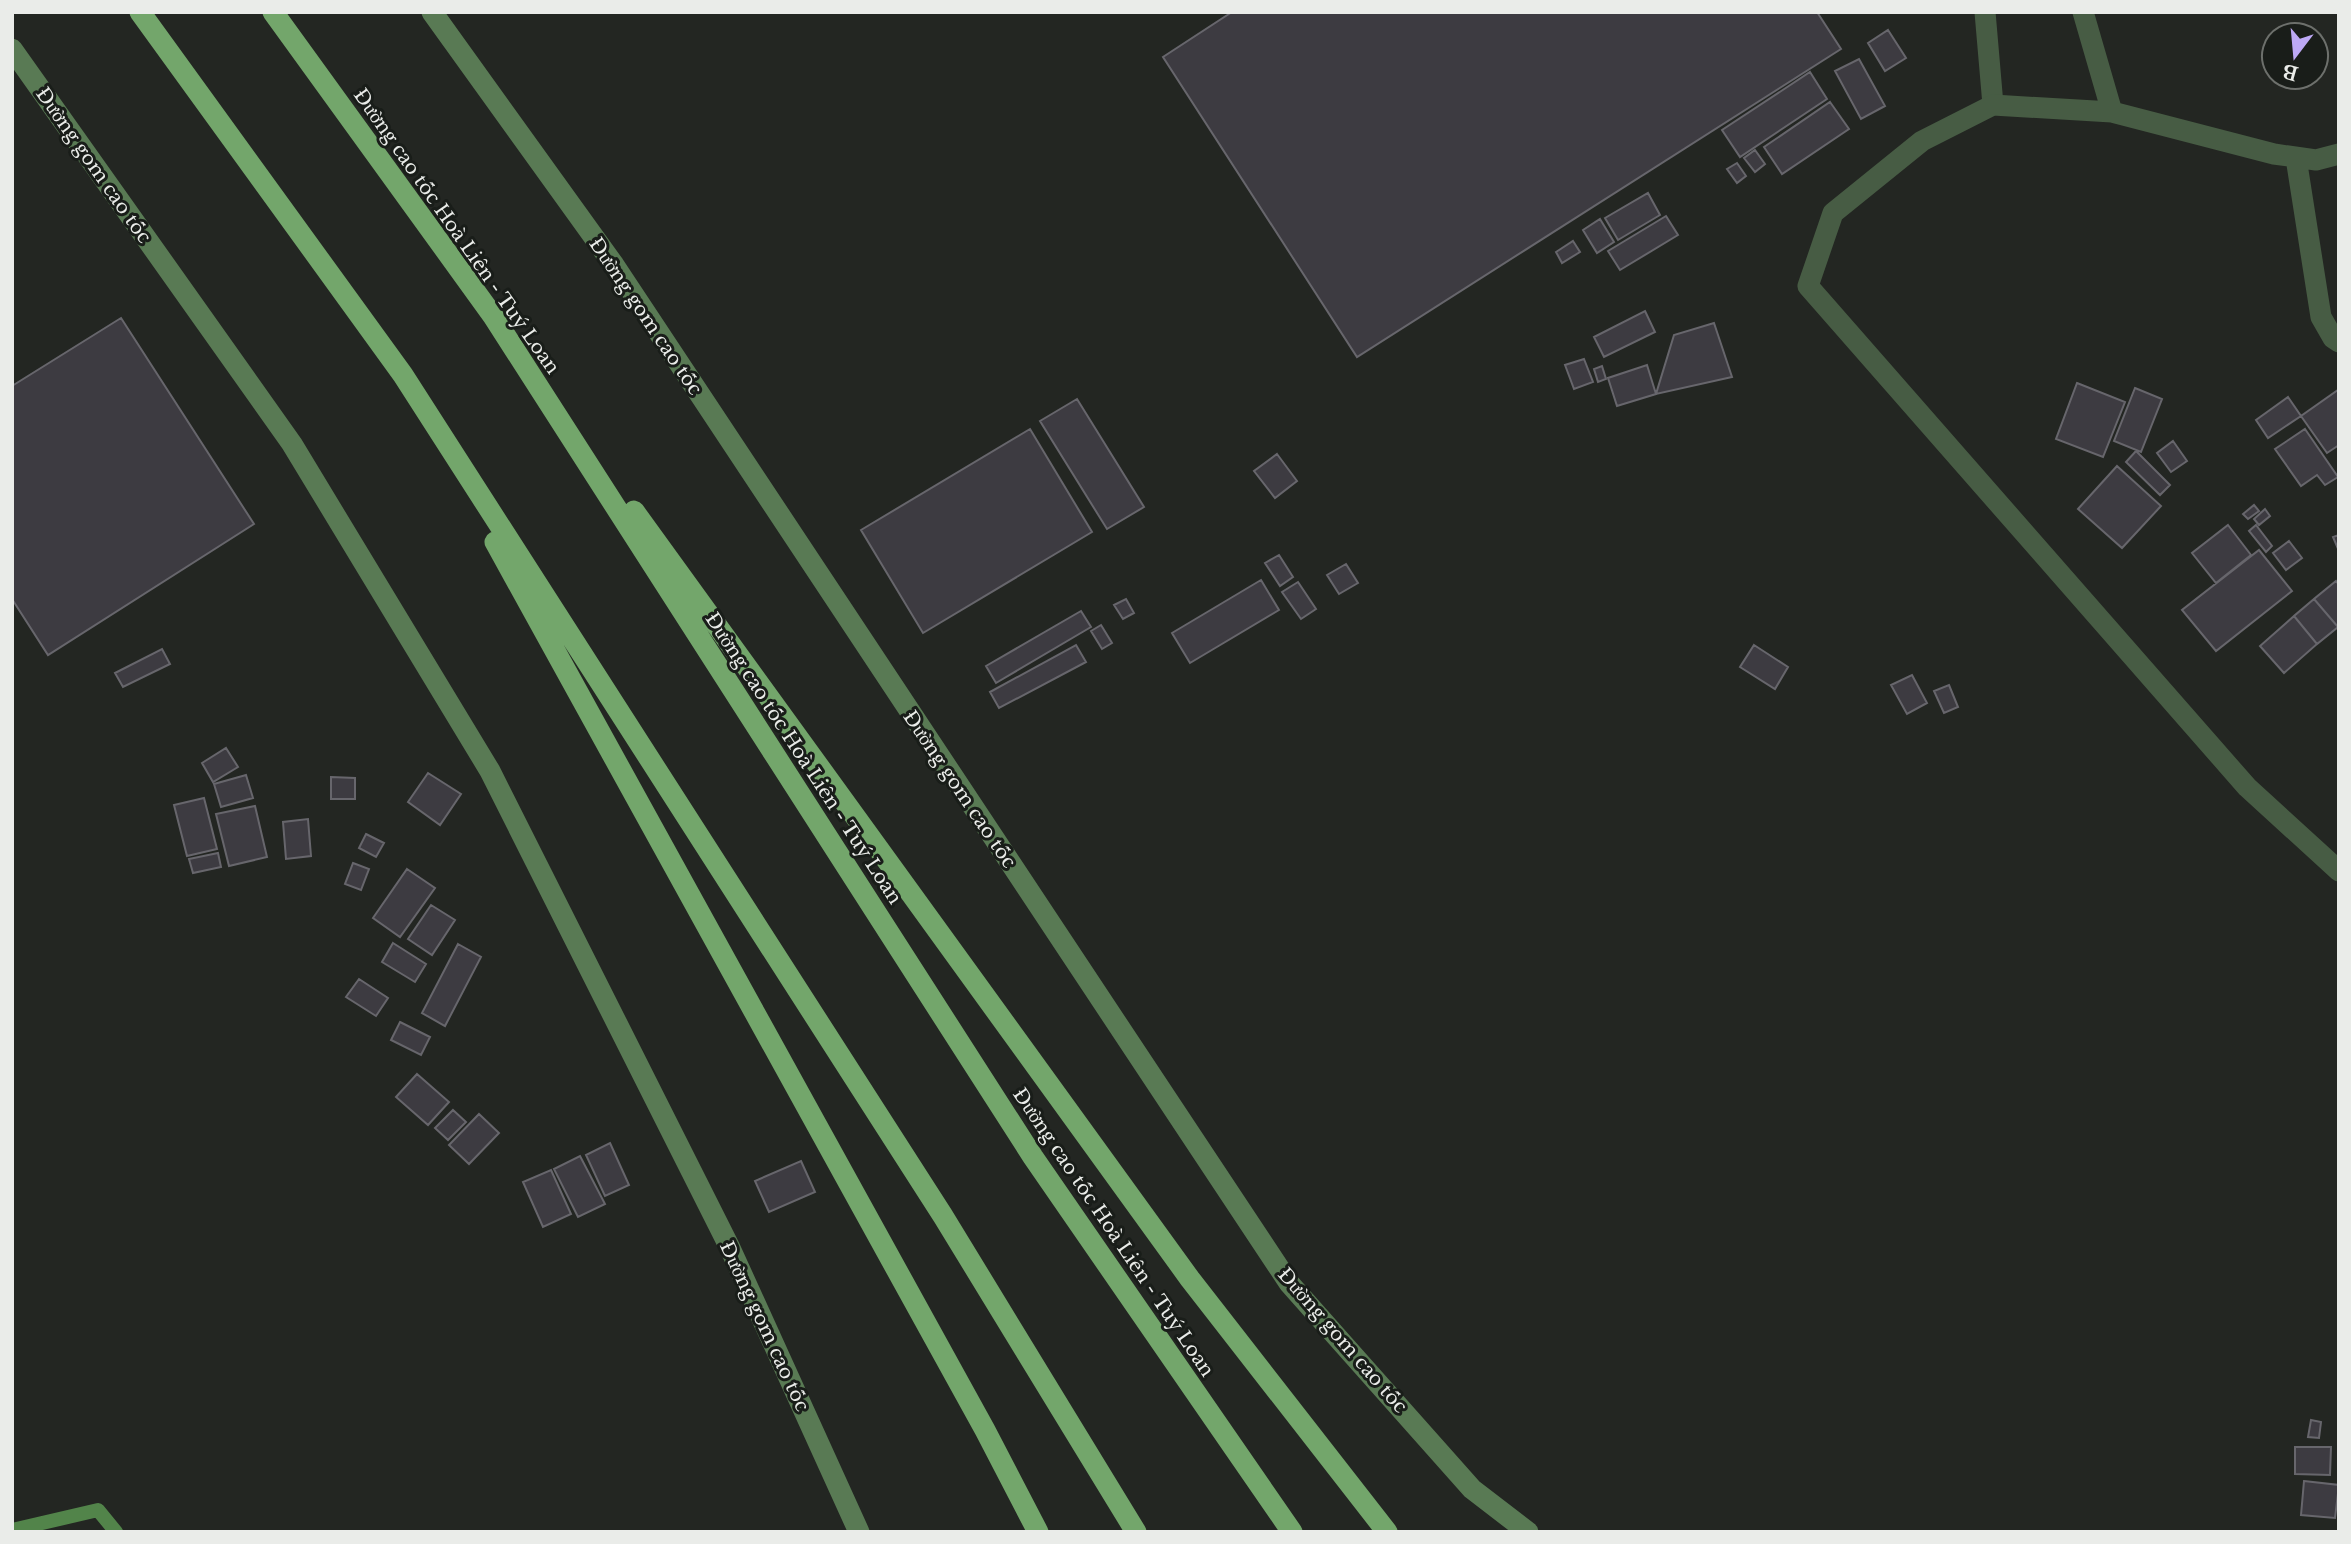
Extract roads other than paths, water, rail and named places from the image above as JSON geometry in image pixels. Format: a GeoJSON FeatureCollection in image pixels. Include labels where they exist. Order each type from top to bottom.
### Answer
{"type":"FeatureCollection","features":[{"type":"Feature","properties":{"kind":"highway"},"geometry":{"type":"LineString","coordinates":[[140,12],[402,375],[943,1216],[1136,1532]]}},
{"type":"Feature","properties":{"kind":"highway","name":"Đường cao tốc Hoà Liên - Tuý Loan"},"geometry":{"type":"LineString","coordinates":[[273,12],[493,316],[1033,1157],[1292,1532]]}},
{"type":"Feature","properties":{"kind":"highway"},"geometry":{"type":"LineString","coordinates":[[493,316],[1190,1279],[1387,1532]]}},
{"type":"Feature","properties":{"kind":"highway"},"geometry":{"type":"LineString","coordinates":[[402,375],[1038,1532]]}},
{"type":"Feature","properties":{"kind":"main road","name":"Đường gom cao tốc"},"geometry":{"type":"LineString","coordinates":[[432,12],[614,265],[1289,1283],[1472,1489],[1528,1532]]}},
{"type":"Feature","properties":{"kind":"main road","name":"Đường gom cao tốc"},"geometry":{"type":"LineString","coordinates":[[12,49],[292,444],[490,771],[730,1248],[859,1532]]}},
{"type":"Feature","properties":{"kind":"street"},"geometry":{"type":"LineString","coordinates":[[1985,12],[1993,105]]}},
{"type":"Feature","properties":{"kind":"street"},"geometry":{"type":"LineString","coordinates":[[2083,12],[2112,112]]}},
{"type":"Feature","properties":{"kind":"street"},"geometry":{"type":"LineString","coordinates":[[2339,154],[2316,160],[2296,158],[2112,112],[1993,105],[1922,141],[1833,213],[1808,286],[2247,786],[2339,871]]}},
{"type":"Feature","properties":{"kind":"street"},"geometry":{"type":"LineString","coordinates":[[2296,158],[2321,317],[2333,338],[2339,342]]}},
{"type":"Feature","properties":{"kind":"waterway"},"geometry":{"type":"LineString","coordinates":[[12,1530],[98,1510],[116,1532]]}}]}
